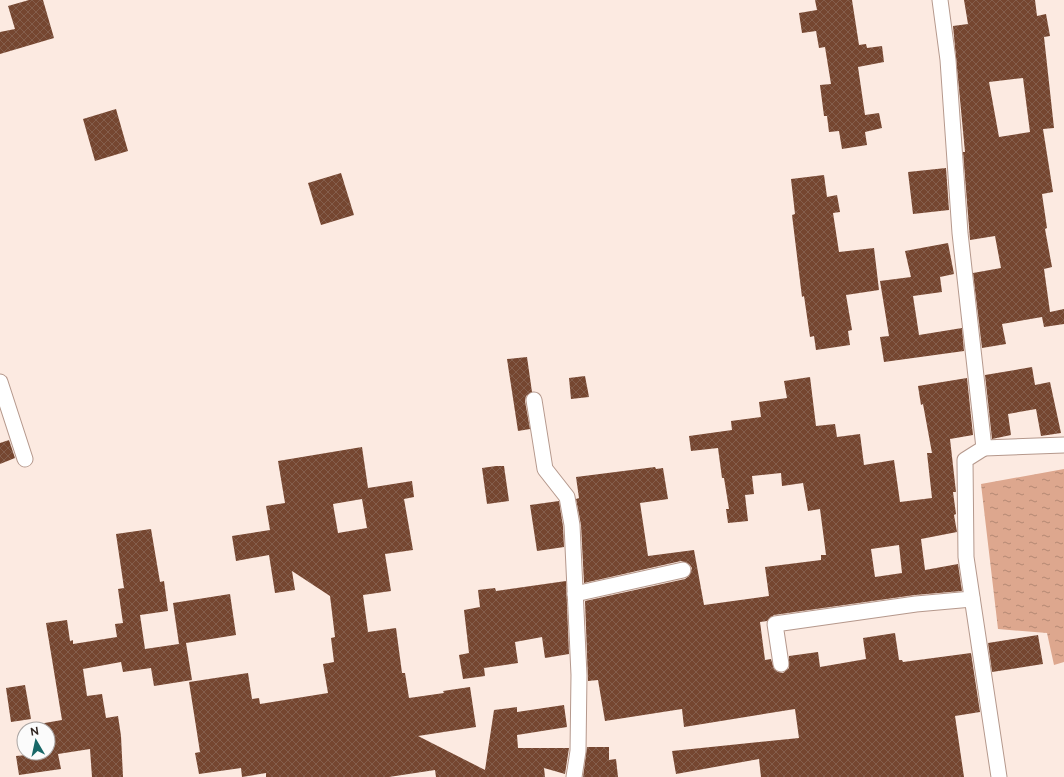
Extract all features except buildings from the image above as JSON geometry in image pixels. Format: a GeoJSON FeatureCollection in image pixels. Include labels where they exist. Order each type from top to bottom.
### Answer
{"type":"FeatureCollection","features":[{"type":"Feature","properties":{"kind":"street"},"geometry":{"type":"LineString","coordinates":[[940,0],[948,60],[960,234],[984,448]]}},
{"type":"Feature","properties":{"kind":"street"},"geometry":{"type":"LineString","coordinates":[[0,382],[25,459]]}},
{"type":"Feature","properties":{"kind":"street"},"geometry":{"type":"LineString","coordinates":[[534,400],[545,469],[567,497],[572,525],[579,675],[578,751],[574,777]]}},
{"type":"Feature","properties":{"kind":"street"},"geometry":{"type":"LineString","coordinates":[[999,777],[966,557],[965,460],[984,448],[1064,445]]}},
{"type":"Feature","properties":{"kind":"street"},"geometry":{"type":"LineString","coordinates":[[575,594],[683,570]]}},
{"type":"Feature","properties":{"kind":"street"},"geometry":{"type":"LineString","coordinates":[[781,664],[775,624],[916,604],[972,599]]}},
{"type":"Feature","properties":{"kind":"water"},"geometry":{"type":"Polygon","coordinates":[[[1064,469],[1064,662],[1054,665],[1047,633],[998,629],[981,484],[1064,469]]]}}]}
